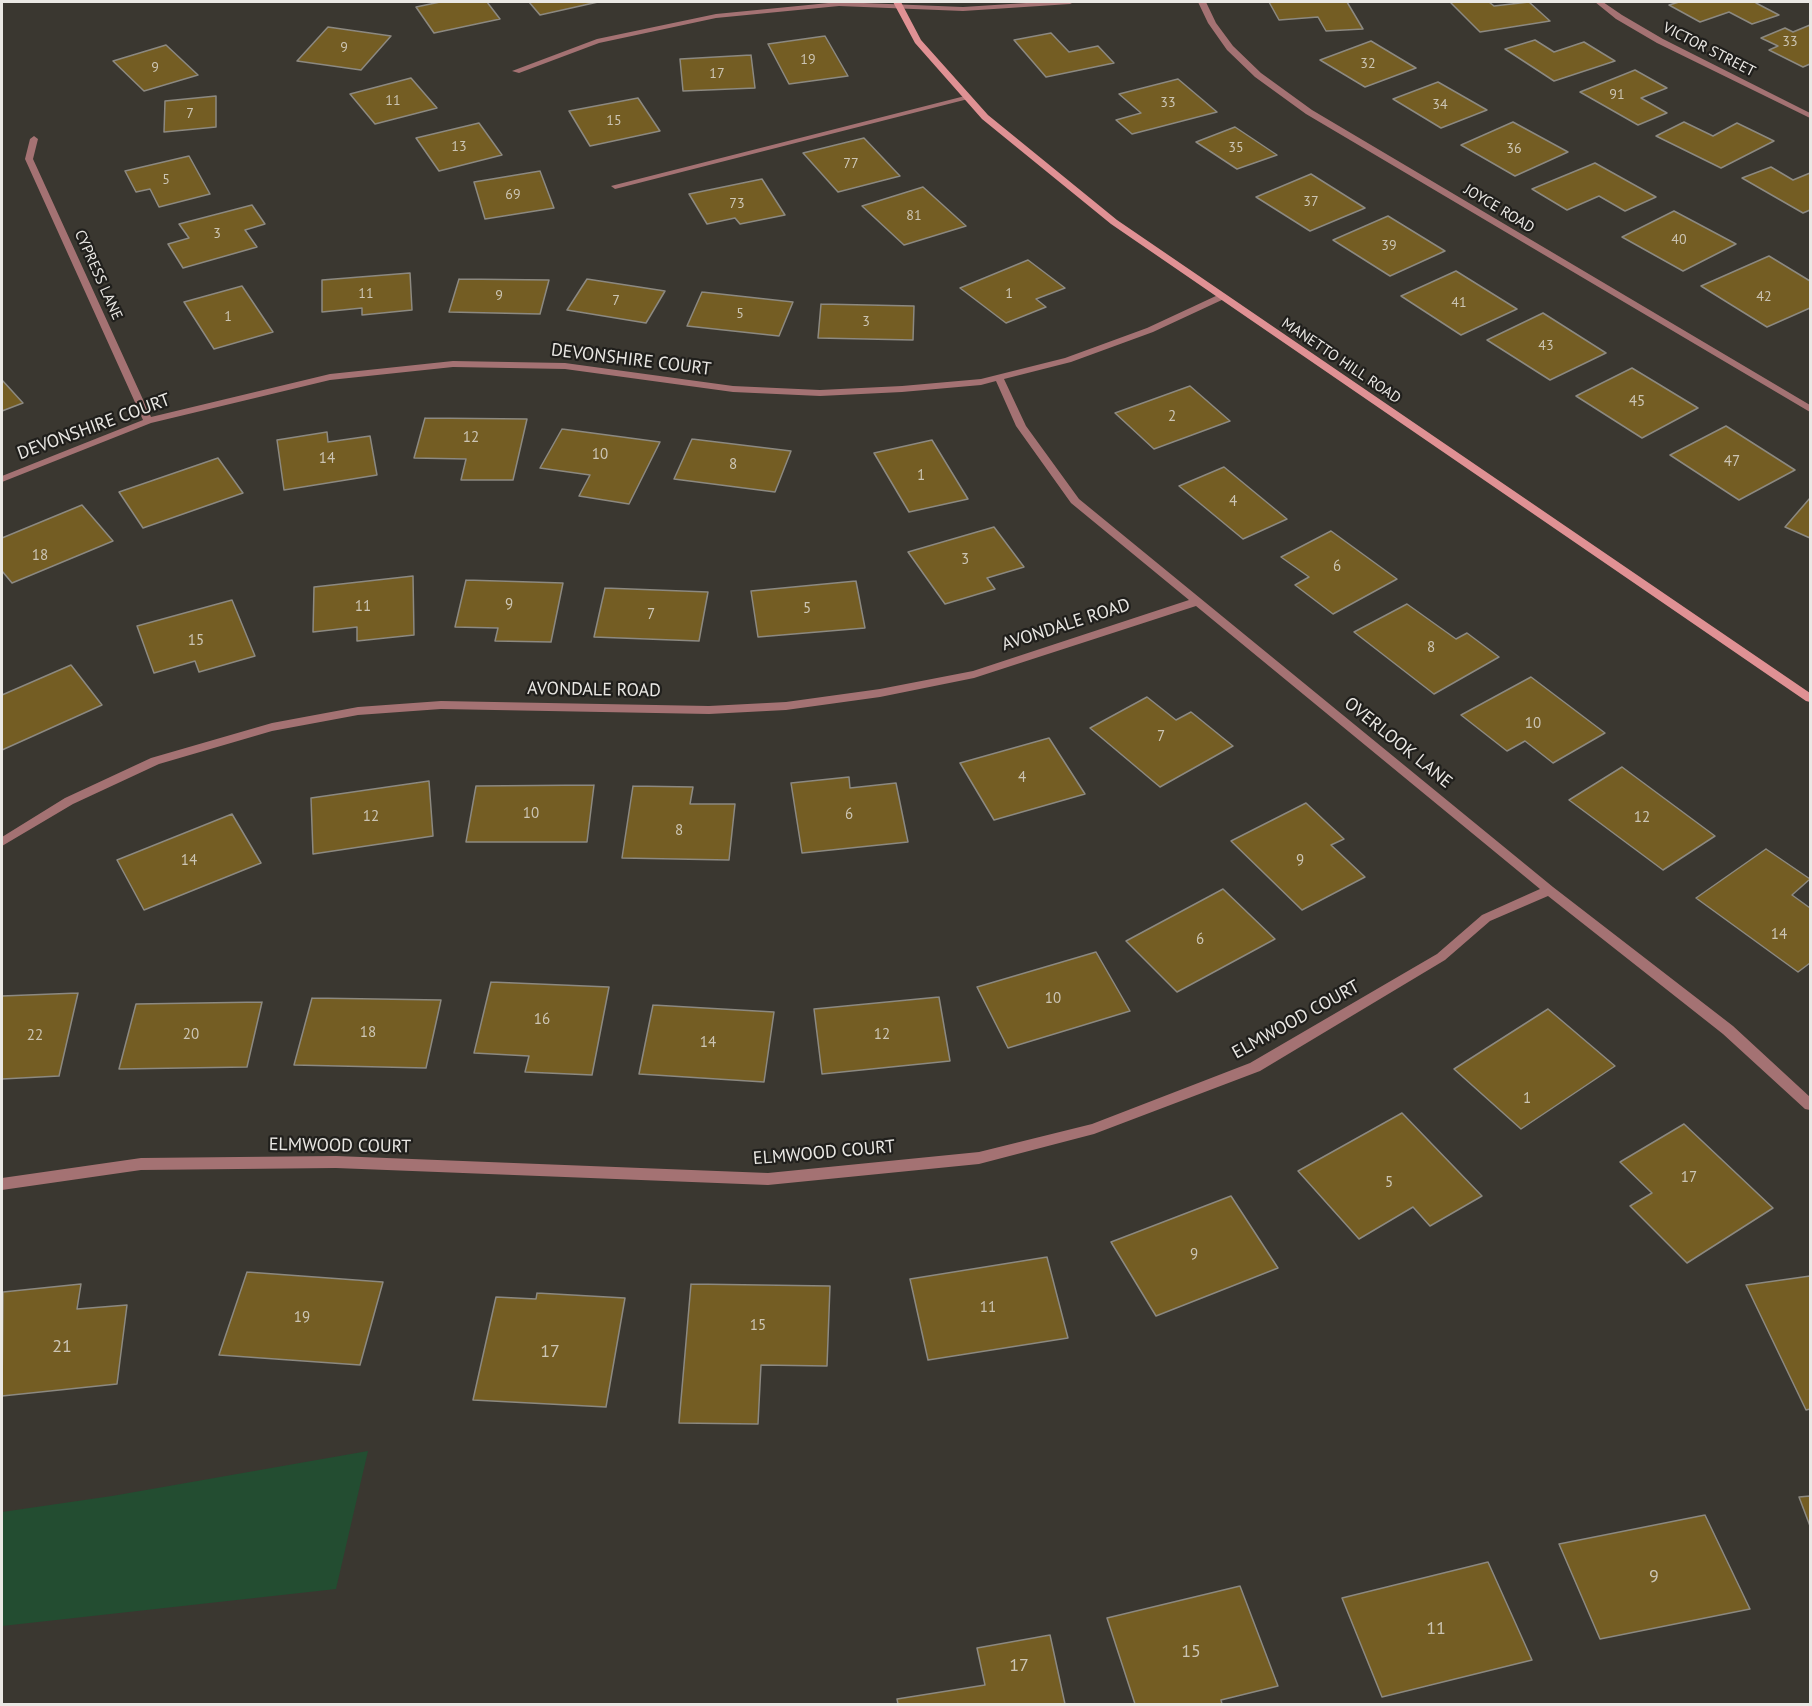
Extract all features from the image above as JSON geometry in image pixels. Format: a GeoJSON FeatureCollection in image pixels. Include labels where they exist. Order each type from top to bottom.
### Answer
{"type":"FeatureCollection","features":[{"type":"Feature","properties":{"kind":"main road","name":"MANETTO HILL ROAD"},"geometry":{"type":"LineString","coordinates":[[898,4],[918,41],[985,117],[1114,222],[1810,698]]}},
{"type":"Feature","properties":{"kind":"street"},"geometry":{"type":"LineString","coordinates":[[516,71],[597,41],[716,16],[839,4],[898,4],[963,9],[1070,2]]}},
{"type":"Feature","properties":{"kind":"street","name":"JOYCE ROAD"},"geometry":{"type":"LineString","coordinates":[[1202,2],[1212,23],[1230,48],[1258,75],[1309,112],[1810,409]]}},
{"type":"Feature","properties":{"kind":"street","name":"VICTOR STREET"},"geometry":{"type":"LineString","coordinates":[[1599,2],[1619,17],[1660,41],[1810,116]]}},
{"type":"Feature","properties":{"kind":"street"},"geometry":{"type":"LineString","coordinates":[[615,186],[968,98]]}},
{"type":"Feature","properties":{"kind":"street","name":"CYPRESS LANE"},"geometry":{"type":"LineString","coordinates":[[34,139],[29,159],[148,421]]}},
{"type":"Feature","properties":{"kind":"street","name":"DEVONSHIRE COURT"},"geometry":{"type":"LineString","coordinates":[[2,478],[148,421],[330,377],[453,364],[565,366],[733,389],[820,393],[902,390],[981,382],[1068,360],[1150,330],[1221,297]]}},
{"type":"Feature","properties":{"kind":"street","name":"OVERLOOK LANE"},"geometry":{"type":"LineString","coordinates":[[999,378],[1021,426],[1075,501],[1549,890],[1728,1030],[1810,1106]]}},
{"type":"Feature","properties":{"kind":"street","name":"AVONDALE ROAD"},"geometry":{"type":"LineString","coordinates":[[2,842],[69,801],[155,761],[272,727],[358,711],[441,705],[709,710],[786,706],[868,695],[974,674],[1198,601]]}},
{"type":"Feature","properties":{"kind":"street","name":"ELMWOOD COURT"},"geometry":{"type":"LineString","coordinates":[[2,1184],[141,1164],[336,1162],[768,1179],[979,1158],[1094,1129],[1255,1067],[1441,957],[1486,918],[1549,890]]}},
{"type":"Feature","properties":{"kind":"green space"},"geometry":{"type":"Polygon","coordinates":[[[368,1451],[336,1589],[2,1626],[2,1512],[112,1496],[368,1451]]]}},
{"type":"Feature","properties":{"kind":"building"},"geometry":{"type":"Polygon","coordinates":[[[440,2],[487,2],[500,19],[434,33],[416,7],[440,2]]]}},
{"type":"Feature","properties":{"kind":"building"},"geometry":{"type":"Polygon","coordinates":[[[529,2],[598,2],[540,15],[529,2]]]}},
{"type":"Feature","properties":{"kind":"building"},"geometry":{"type":"Polygon","coordinates":[[[1269,2],[1347,2],[1363,29],[1326,31],[1318,17],[1279,20],[1269,2]]]}},
{"type":"Feature","properties":{"kind":"building"},"geometry":{"type":"Polygon","coordinates":[[[1450,2],[1489,2],[1494,6],[1529,2],[1550,21],[1480,32],[1450,2]]]}},
{"type":"Feature","properties":{"kind":"building"},"geometry":{"type":"Polygon","coordinates":[[[1679,2],[1759,2],[1756,3],[1779,15],[1752,24],[1729,12],[1700,22],[1669,5],[1679,2]]]}},
{"type":"Feature","properties":{"kind":"building"},"geometry":{"type":"Polygon","coordinates":[[[1810,25],[1810,64],[1803,67],[1769,50],[1778,46],[1761,38],[1785,28],[1793,32],[1810,25]]]}},
{"type":"Feature","properties":{"kind":"building"},"geometry":{"type":"Polygon","coordinates":[[[328,27],[391,36],[361,70],[297,61],[328,27]]]}},
{"type":"Feature","properties":{"kind":"building"},"geometry":{"type":"Polygon","coordinates":[[[1051,33],[1069,52],[1098,46],[1114,63],[1046,77],[1014,40],[1051,33]]]}},
{"type":"Feature","properties":{"kind":"building"},"geometry":{"type":"Polygon","coordinates":[[[825,36],[848,76],[789,84],[768,44],[825,36]]]}},
{"type":"Feature","properties":{"kind":"building"},"geometry":{"type":"Polygon","coordinates":[[[1535,40],[1554,52],[1584,42],[1615,61],[1554,81],[1505,49],[1535,40]]]}},
{"type":"Feature","properties":{"kind":"building"},"geometry":{"type":"Polygon","coordinates":[[[1371,41],[1416,68],[1365,87],[1320,60],[1371,41]]]}},
{"type":"Feature","properties":{"kind":"building"},"geometry":{"type":"Polygon","coordinates":[[[166,45],[198,75],[144,91],[113,61],[166,45]]]}},
{"type":"Feature","properties":{"kind":"building"},"geometry":{"type":"Polygon","coordinates":[[[751,55],[755,88],[683,91],[680,59],[751,55]]]}},
{"type":"Feature","properties":{"kind":"building"},"geometry":{"type":"Polygon","coordinates":[[[1635,70],[1667,88],[1641,98],[1667,113],[1638,125],[1580,92],[1635,70]]]}},
{"type":"Feature","properties":{"kind":"building"},"geometry":{"type":"Polygon","coordinates":[[[411,78],[437,108],[375,124],[350,94],[411,78]]]}},
{"type":"Feature","properties":{"kind":"building"},"geometry":{"type":"Polygon","coordinates":[[[1178,79],[1217,112],[1132,134],[1116,120],[1141,113],[1119,94],[1178,79]]]}},
{"type":"Feature","properties":{"kind":"building"},"geometry":{"type":"Polygon","coordinates":[[[1438,82],[1487,110],[1441,128],[1393,99],[1438,82]]]}},
{"type":"Feature","properties":{"kind":"building"},"geometry":{"type":"Polygon","coordinates":[[[216,96],[216,127],[164,132],[165,101],[216,96]]]}},
{"type":"Feature","properties":{"kind":"building"},"geometry":{"type":"Polygon","coordinates":[[[638,98],[660,131],[590,146],[569,111],[638,98]]]}},
{"type":"Feature","properties":{"kind":"building"},"geometry":{"type":"Polygon","coordinates":[[[1513,122],[1568,152],[1515,176],[1461,145],[1513,122]]]}},
{"type":"Feature","properties":{"kind":"building"},"geometry":{"type":"Polygon","coordinates":[[[1684,122],[1713,136],[1737,123],[1774,141],[1721,168],[1656,136],[1684,122]]]}},
{"type":"Feature","properties":{"kind":"building"},"geometry":{"type":"Polygon","coordinates":[[[479,123],[502,155],[439,171],[416,138],[479,123]]]}},
{"type":"Feature","properties":{"kind":"building"},"geometry":{"type":"Polygon","coordinates":[[[1235,127],[1277,155],[1237,169],[1196,142],[1235,127]]]}},
{"type":"Feature","properties":{"kind":"building"},"geometry":{"type":"Polygon","coordinates":[[[864,138],[900,176],[838,192],[803,153],[864,138]]]}},
{"type":"Feature","properties":{"kind":"building"},"geometry":{"type":"Polygon","coordinates":[[[189,156],[210,194],[159,207],[150,189],[136,192],[125,171],[189,156]]]}},
{"type":"Feature","properties":{"kind":"building"},"geometry":{"type":"Polygon","coordinates":[[[1595,163],[1656,197],[1625,211],[1599,196],[1567,210],[1532,189],[1595,163]]]}},
{"type":"Feature","properties":{"kind":"building"},"geometry":{"type":"Polygon","coordinates":[[[1771,167],[1793,180],[1810,173],[1810,210],[1803,213],[1742,178],[1771,167]]]}},
{"type":"Feature","properties":{"kind":"building"},"geometry":{"type":"Polygon","coordinates":[[[540,171],[554,208],[485,219],[474,182],[540,171]]]}},
{"type":"Feature","properties":{"kind":"building"},"geometry":{"type":"Polygon","coordinates":[[[1311,174],[1365,208],[1310,231],[1256,197],[1311,174]]]}},
{"type":"Feature","properties":{"kind":"building"},"geometry":{"type":"Polygon","coordinates":[[[762,179],[785,215],[740,224],[735,218],[707,224],[689,194],[762,179]]]}},
{"type":"Feature","properties":{"kind":"building"},"geometry":{"type":"Polygon","coordinates":[[[923,187],[966,226],[904,245],[862,206],[923,187]]]}},
{"type":"Feature","properties":{"kind":"building"},"geometry":{"type":"Polygon","coordinates":[[[252,205],[265,224],[245,230],[257,247],[183,268],[168,244],[189,238],[179,224],[252,205]]]}},
{"type":"Feature","properties":{"kind":"building"},"geometry":{"type":"Polygon","coordinates":[[[1674,211],[1736,244],[1683,271],[1622,237],[1674,211]]]}},
{"type":"Feature","properties":{"kind":"building"},"geometry":{"type":"Polygon","coordinates":[[[1388,216],[1445,251],[1390,276],[1333,240],[1388,216]]]}},
{"type":"Feature","properties":{"kind":"building"},"geometry":{"type":"Polygon","coordinates":[[[1769,256],[1810,281],[1810,308],[1767,327],[1701,286],[1769,256]]]}},
{"type":"Feature","properties":{"kind":"building"},"geometry":{"type":"Polygon","coordinates":[[[1028,260],[1065,288],[1036,299],[1046,307],[1006,323],[960,288],[1028,260]]]}},
{"type":"Feature","properties":{"kind":"building"},"geometry":{"type":"Polygon","coordinates":[[[1456,271],[1517,309],[1461,335],[1401,296],[1456,271]]]}},
{"type":"Feature","properties":{"kind":"building"},"geometry":{"type":"Polygon","coordinates":[[[410,273],[412,310],[362,315],[362,308],[322,312],[322,280],[410,273]]]}},
{"type":"Feature","properties":{"kind":"building"},"geometry":{"type":"Polygon","coordinates":[[[459,279],[549,280],[540,314],[449,312],[459,279]]]}},
{"type":"Feature","properties":{"kind":"building"},"geometry":{"type":"Polygon","coordinates":[[[587,279],[665,291],[646,323],[567,310],[587,279]]]}},
{"type":"Feature","properties":{"kind":"building"},"geometry":{"type":"Polygon","coordinates":[[[242,286],[273,332],[214,349],[184,302],[242,286]]]}},
{"type":"Feature","properties":{"kind":"building"},"geometry":{"type":"Polygon","coordinates":[[[702,292],[793,302],[779,336],[687,326],[702,292]]]}},
{"type":"Feature","properties":{"kind":"building"},"geometry":{"type":"Polygon","coordinates":[[[821,304],[914,306],[913,340],[818,338],[821,304]]]}},
{"type":"Feature","properties":{"kind":"building"},"geometry":{"type":"Polygon","coordinates":[[[1543,313],[1606,353],[1550,380],[1487,340],[1543,313]]]}},
{"type":"Feature","properties":{"kind":"building"},"geometry":{"type":"Polygon","coordinates":[[[1632,368],[1698,408],[1642,438],[1576,396],[1632,368]]]}},
{"type":"Feature","properties":{"kind":"building"},"geometry":{"type":"Polygon","coordinates":[[[2,380],[23,403],[2,411],[2,380]]]}},
{"type":"Feature","properties":{"kind":"building"},"geometry":{"type":"Polygon","coordinates":[[[1190,386],[1230,421],[1154,449],[1115,413],[1190,386]]]}},
{"type":"Feature","properties":{"kind":"building"},"geometry":{"type":"Polygon","coordinates":[[[425,418],[527,419],[513,480],[461,480],[466,459],[414,458],[425,418]]]}},
{"type":"Feature","properties":{"kind":"building"},"geometry":{"type":"Polygon","coordinates":[[[1726,426],[1795,470],[1739,500],[1670,455],[1726,426]]]}},
{"type":"Feature","properties":{"kind":"building"},"geometry":{"type":"Polygon","coordinates":[[[562,429],[660,442],[629,504],[579,496],[590,475],[540,468],[562,429]]]}},
{"type":"Feature","properties":{"kind":"building"},"geometry":{"type":"Polygon","coordinates":[[[327,432],[328,442],[370,436],[377,475],[284,490],[277,440],[327,432]]]}},
{"type":"Feature","properties":{"kind":"building"},"geometry":{"type":"Polygon","coordinates":[[[692,439],[791,451],[775,492],[674,479],[692,439]]]}},
{"type":"Feature","properties":{"kind":"building"},"geometry":{"type":"Polygon","coordinates":[[[932,440],[968,499],[909,512],[874,453],[932,440]]]}},
{"type":"Feature","properties":{"kind":"building"},"geometry":{"type":"Polygon","coordinates":[[[218,458],[243,493],[143,528],[119,492],[218,458]]]}},
{"type":"Feature","properties":{"kind":"building"},"geometry":{"type":"Polygon","coordinates":[[[1224,467],[1287,519],[1243,539],[1179,486],[1224,467]]]}},
{"type":"Feature","properties":{"kind":"building"},"geometry":{"type":"Polygon","coordinates":[[[1810,498],[1810,538],[1785,527],[1810,498]]]}},
{"type":"Feature","properties":{"kind":"building"},"geometry":{"type":"Polygon","coordinates":[[[82,505],[113,541],[12,583],[2,571],[2,538],[82,505]]]}},
{"type":"Feature","properties":{"kind":"building"},"geometry":{"type":"Polygon","coordinates":[[[994,527],[1024,567],[987,578],[995,589],[945,604],[908,552],[994,527]]]}},
{"type":"Feature","properties":{"kind":"building"},"geometry":{"type":"Polygon","coordinates":[[[1331,531],[1397,579],[1333,614],[1295,585],[1309,577],[1281,557],[1331,531]]]}},
{"type":"Feature","properties":{"kind":"building"},"geometry":{"type":"Polygon","coordinates":[[[413,576],[414,635],[357,641],[357,627],[313,632],[314,587],[413,576]]]}},
{"type":"Feature","properties":{"kind":"building"},"geometry":{"type":"Polygon","coordinates":[[[466,580],[563,583],[551,642],[495,641],[498,628],[455,627],[466,580]]]}},
{"type":"Feature","properties":{"kind":"building"},"geometry":{"type":"Polygon","coordinates":[[[856,581],[865,628],[758,637],[751,591],[856,581]]]}},
{"type":"Feature","properties":{"kind":"building"},"geometry":{"type":"Polygon","coordinates":[[[605,588],[708,592],[699,641],[594,637],[605,588]]]}},
{"type":"Feature","properties":{"kind":"building"},"geometry":{"type":"Polygon","coordinates":[[[232,600],[255,656],[199,672],[195,661],[154,673],[137,626],[232,600]]]}},
{"type":"Feature","properties":{"kind":"building"},"geometry":{"type":"Polygon","coordinates":[[[1407,604],[1456,639],[1467,633],[1499,657],[1434,694],[1354,632],[1407,604]]]}},
{"type":"Feature","properties":{"kind":"building"},"geometry":{"type":"Polygon","coordinates":[[[71,665],[102,705],[2,750],[2,695],[71,665]]]}},
{"type":"Feature","properties":{"kind":"building"},"geometry":{"type":"Polygon","coordinates":[[[1531,677],[1605,733],[1553,763],[1525,741],[1507,751],[1461,715],[1531,677]]]}},
{"type":"Feature","properties":{"kind":"building"},"geometry":{"type":"Polygon","coordinates":[[[1147,697],[1176,720],[1191,712],[1233,746],[1160,787],[1090,728],[1147,697]]]}},
{"type":"Feature","properties":{"kind":"building"},"geometry":{"type":"Polygon","coordinates":[[[1049,738],[1085,794],[994,820],[960,763],[1049,738]]]}},
{"type":"Feature","properties":{"kind":"building"},"geometry":{"type":"Polygon","coordinates":[[[1622,767],[1715,836],[1663,870],[1569,800],[1622,767]]]}},
{"type":"Feature","properties":{"kind":"building"},"geometry":{"type":"Polygon","coordinates":[[[849,777],[850,788],[896,783],[908,842],[802,853],[791,783],[849,777]]]}},
{"type":"Feature","properties":{"kind":"building"},"geometry":{"type":"Polygon","coordinates":[[[429,781],[433,836],[313,854],[311,798],[429,781]]]}},
{"type":"Feature","properties":{"kind":"building"},"geometry":{"type":"Polygon","coordinates":[[[594,785],[587,842],[466,842],[476,786],[594,785]]]}},
{"type":"Feature","properties":{"kind":"building"},"geometry":{"type":"Polygon","coordinates":[[[633,786],[693,787],[690,804],[735,804],[729,860],[622,858],[633,786]]]}},
{"type":"Feature","properties":{"kind":"building"},"geometry":{"type":"Polygon","coordinates":[[[1306,803],[1344,839],[1331,845],[1365,877],[1302,910],[1231,841],[1306,803]]]}},
{"type":"Feature","properties":{"kind":"building"},"geometry":{"type":"Polygon","coordinates":[[[232,814],[261,863],[144,910],[117,860],[232,814]]]}},
{"type":"Feature","properties":{"kind":"building"},"geometry":{"type":"Polygon","coordinates":[[[1766,849],[1810,879],[1792,895],[1810,908],[1810,963],[1798,972],[1696,898],[1766,849]]]}},
{"type":"Feature","properties":{"kind":"building"},"geometry":{"type":"Polygon","coordinates":[[[1223,889],[1275,939],[1177,992],[1126,941],[1223,889]]]}},
{"type":"Feature","properties":{"kind":"building"},"geometry":{"type":"Polygon","coordinates":[[[1096,952],[1130,1011],[1008,1048],[977,987],[1096,952]]]}},
{"type":"Feature","properties":{"kind":"building"},"geometry":{"type":"Polygon","coordinates":[[[491,982],[609,987],[592,1075],[525,1072],[529,1056],[474,1053],[491,982]]]}},
{"type":"Feature","properties":{"kind":"building"},"geometry":{"type":"Polygon","coordinates":[[[78,993],[59,1076],[2,1079],[2,996],[78,993]]]}},
{"type":"Feature","properties":{"kind":"building"},"geometry":{"type":"Polygon","coordinates":[[[939,997],[950,1061],[822,1074],[814,1009],[939,997]]]}},
{"type":"Feature","properties":{"kind":"building"},"geometry":{"type":"Polygon","coordinates":[[[312,998],[441,1000],[426,1068],[294,1065],[312,998]]]}},
{"type":"Feature","properties":{"kind":"building"},"geometry":{"type":"Polygon","coordinates":[[[262,1002],[247,1067],[119,1069],[136,1004],[262,1002]]]}},
{"type":"Feature","properties":{"kind":"building"},"geometry":{"type":"Polygon","coordinates":[[[653,1005],[774,1012],[764,1082],[639,1074],[653,1005]]]}},
{"type":"Feature","properties":{"kind":"building"},"geometry":{"type":"Polygon","coordinates":[[[1548,1009],[1615,1066],[1521,1129],[1454,1069],[1548,1009]]]}},
{"type":"Feature","properties":{"kind":"building"},"geometry":{"type":"Polygon","coordinates":[[[1402,1113],[1482,1196],[1430,1226],[1413,1207],[1359,1239],[1298,1171],[1402,1113]]]}},
{"type":"Feature","properties":{"kind":"building"},"geometry":{"type":"Polygon","coordinates":[[[1684,1124],[1773,1208],[1687,1263],[1630,1206],[1652,1193],[1620,1162],[1684,1124]]]}},
{"type":"Feature","properties":{"kind":"building"},"geometry":{"type":"Polygon","coordinates":[[[1231,1196],[1278,1268],[1156,1316],[1111,1242],[1231,1196]]]}},
{"type":"Feature","properties":{"kind":"building"},"geometry":{"type":"Polygon","coordinates":[[[1047,1257],[1068,1338],[928,1360],[910,1279],[1047,1257]]]}},
{"type":"Feature","properties":{"kind":"building"},"geometry":{"type":"Polygon","coordinates":[[[247,1272],[383,1282],[360,1365],[219,1355],[247,1272]]]}},
{"type":"Feature","properties":{"kind":"building"},"geometry":{"type":"Polygon","coordinates":[[[1810,1276],[1810,1409],[1806,1410],[1746,1285],[1810,1276]]]}},
{"type":"Feature","properties":{"kind":"building"},"geometry":{"type":"Polygon","coordinates":[[[81,1284],[77,1309],[127,1305],[117,1384],[2,1396],[3,1292],[81,1284]]]}},
{"type":"Feature","properties":{"kind":"building"},"geometry":{"type":"Polygon","coordinates":[[[691,1284],[830,1286],[827,1366],[761,1365],[758,1424],[679,1423],[691,1284]]]}},
{"type":"Feature","properties":{"kind":"building"},"geometry":{"type":"Polygon","coordinates":[[[537,1293],[625,1298],[606,1407],[473,1400],[496,1297],[536,1299],[537,1293]]]}},
{"type":"Feature","properties":{"kind":"building"},"geometry":{"type":"Polygon","coordinates":[[[1810,1496],[1810,1526],[1799,1497],[1810,1496]]]}},
{"type":"Feature","properties":{"kind":"building"},"geometry":{"type":"Polygon","coordinates":[[[1705,1515],[1750,1609],[1600,1639],[1559,1544],[1705,1515]]]}},
{"type":"Feature","properties":{"kind":"building"},"geometry":{"type":"Polygon","coordinates":[[[1488,1562],[1532,1660],[1382,1697],[1342,1598],[1488,1562]]]}},
{"type":"Feature","properties":{"kind":"building"},"geometry":{"type":"Polygon","coordinates":[[[1240,1586],[1278,1686],[1221,1700],[1222,1704],[1135,1704],[1107,1618],[1240,1586]]]}},
{"type":"Feature","properties":{"kind":"building"},"geometry":{"type":"Polygon","coordinates":[[[1050,1635],[1065,1704],[898,1704],[897,1699],[985,1685],[977,1648],[1050,1635]]]}}]}
